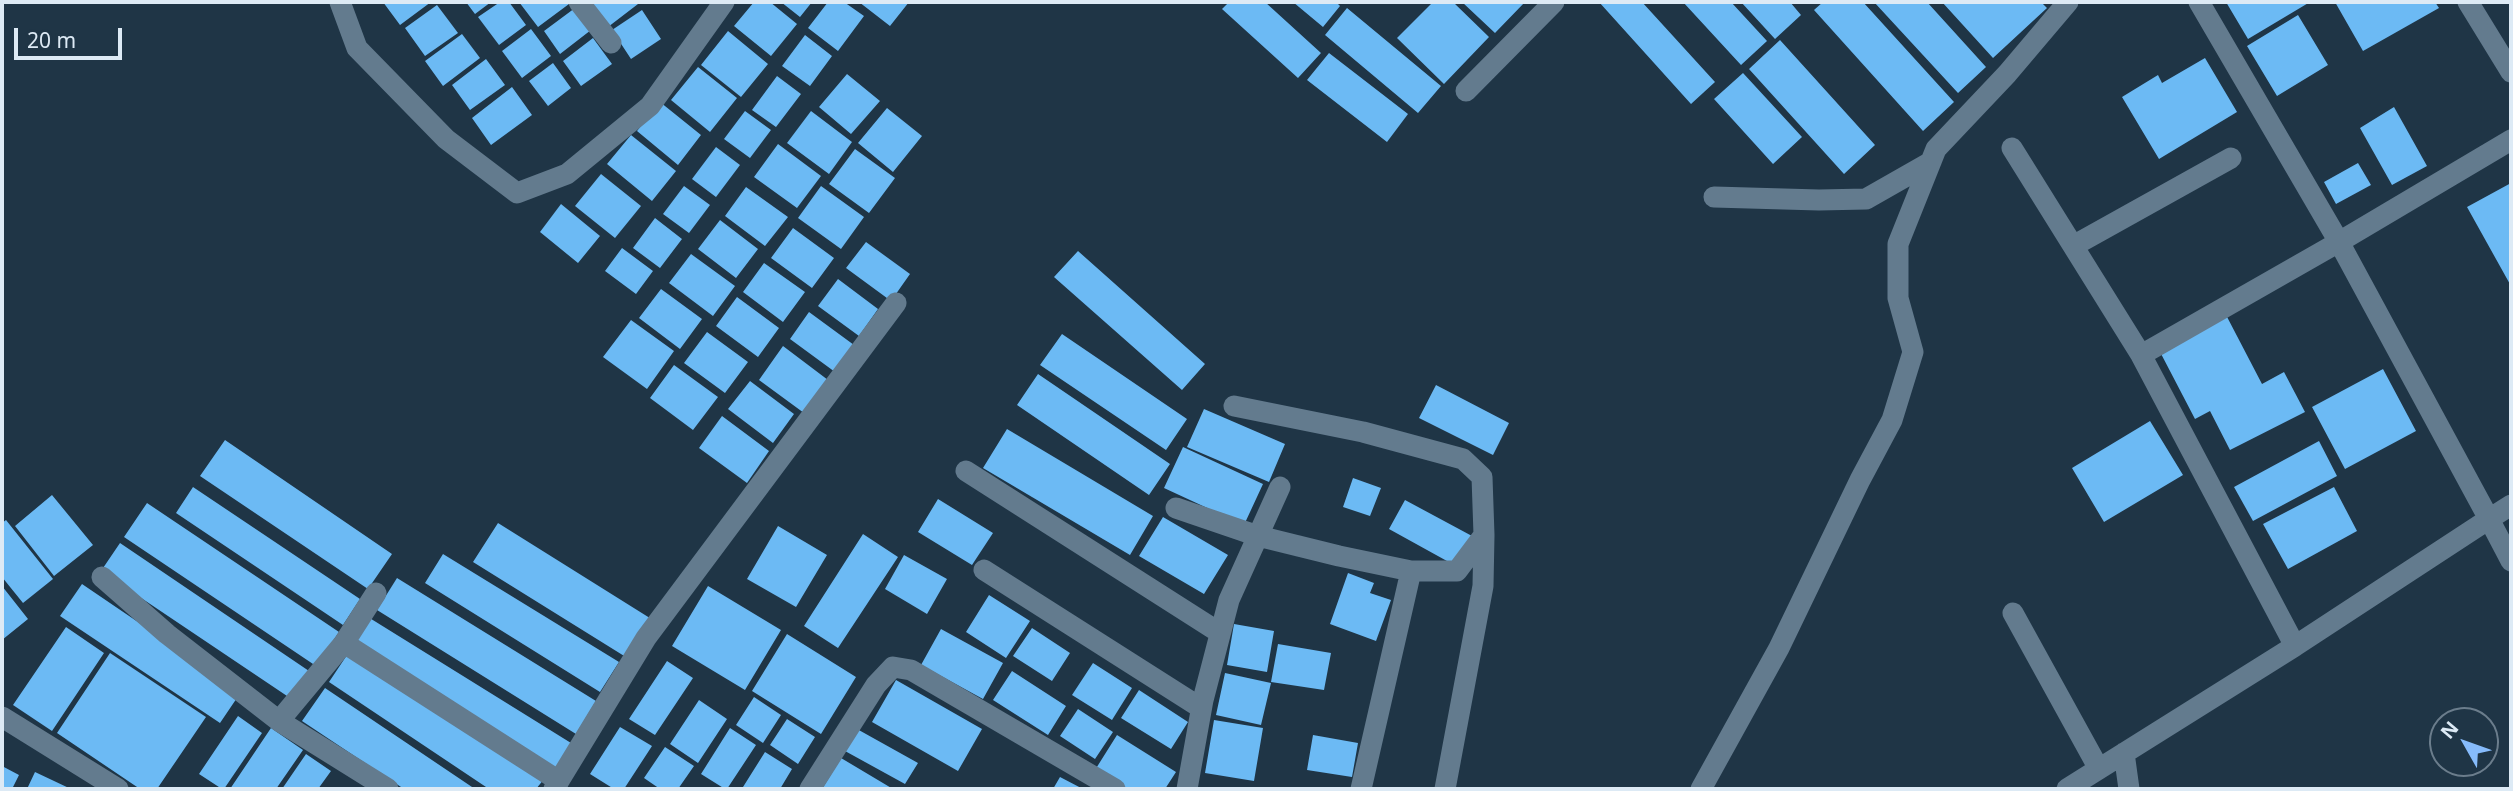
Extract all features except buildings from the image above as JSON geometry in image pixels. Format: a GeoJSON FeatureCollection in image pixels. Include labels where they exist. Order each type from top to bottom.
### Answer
{"type":"FeatureCollection","features":[{"type":"Feature","properties":{"kind":"street"},"geometry":{"type":"LineString","coordinates":[[340,2],[357,48],[446,139],[517,193],[567,174],[650,106],[724,2]]}},
{"type":"Feature","properties":{"kind":"street"},"geometry":{"type":"LineString","coordinates":[[579,2],[611,43]]}},
{"type":"Feature","properties":{"kind":"street"},"geometry":{"type":"LineString","coordinates":[[1466,91],[1554,2]]}},
{"type":"Feature","properties":{"kind":"street"},"geometry":{"type":"LineString","coordinates":[[1701,789],[1779,648],[1892,420],[1913,352],[1898,298],[1898,244],[1936,149],[2007,74],[2068,2]]}},
{"type":"Feature","properties":{"kind":"street"},"geometry":{"type":"LineString","coordinates":[[2199,2],[2339,242],[2511,561]]}},
{"type":"Feature","properties":{"kind":"street"},"geometry":{"type":"LineString","coordinates":[[2468,2],[2511,72]]}},
{"type":"Feature","properties":{"kind":"street"},"geometry":{"type":"LineString","coordinates":[[2141,355],[2511,140]]}},
{"type":"Feature","properties":{"kind":"street"},"geometry":{"type":"LineString","coordinates":[[2012,148],[2141,355],[2295,646]]}},
{"type":"Feature","properties":{"kind":"street"},"geometry":{"type":"LineString","coordinates":[[2073,246],[2231,158]]}},
{"type":"Feature","properties":{"kind":"street"},"geometry":{"type":"LineString","coordinates":[[1714,197],[1866,199],[1931,162]]}},
{"type":"Feature","properties":{"kind":"street"},"geometry":{"type":"LineString","coordinates":[[344,643],[557,785],[646,638],[896,303]]}},
{"type":"Feature","properties":{"kind":"street"},"geometry":{"type":"LineString","coordinates":[[1234,406],[1363,432],[1463,459],[1482,477],[1483,586],[1445,789]]}},
{"type":"Feature","properties":{"kind":"street"},"geometry":{"type":"LineString","coordinates":[[966,471],[1220,633]]}},
{"type":"Feature","properties":{"kind":"street"},"geometry":{"type":"LineString","coordinates":[[1187,789],[1201,708],[1229,600],[1280,487]]}},
{"type":"Feature","properties":{"kind":"street"},"geometry":{"type":"LineString","coordinates":[[2067,789],[2295,646],[2511,505]]}},
{"type":"Feature","properties":{"kind":"street"},"geometry":{"type":"LineString","coordinates":[[1176,508],[1258,536],[1411,571],[1457,570],[1483,535]]}},
{"type":"Feature","properties":{"kind":"street"},"geometry":{"type":"LineString","coordinates":[[984,570],[1201,708]]}},
{"type":"Feature","properties":{"kind":"street"},"geometry":{"type":"LineString","coordinates":[[1361,789],[1411,571]]}},
{"type":"Feature","properties":{"kind":"street"},"geometry":{"type":"LineString","coordinates":[[102,577],[167,634],[279,721],[388,789]]}},
{"type":"Feature","properties":{"kind":"street"},"geometry":{"type":"LineString","coordinates":[[279,721],[344,643],[376,593]]}},
{"type":"Feature","properties":{"kind":"street"},"geometry":{"type":"LineString","coordinates":[[2012,613],[2099,769]]}},
{"type":"Feature","properties":{"kind":"street"},"geometry":{"type":"LineString","coordinates":[[810,789],[876,685],[893,667],[911,670],[1115,789]]}},
{"type":"Feature","properties":{"kind":"street"},"geometry":{"type":"LineString","coordinates":[[2,717],[118,789]]}},
{"type":"Feature","properties":{"kind":"street"},"geometry":{"type":"LineString","coordinates":[[2124,753],[2129,789]]}}]}
